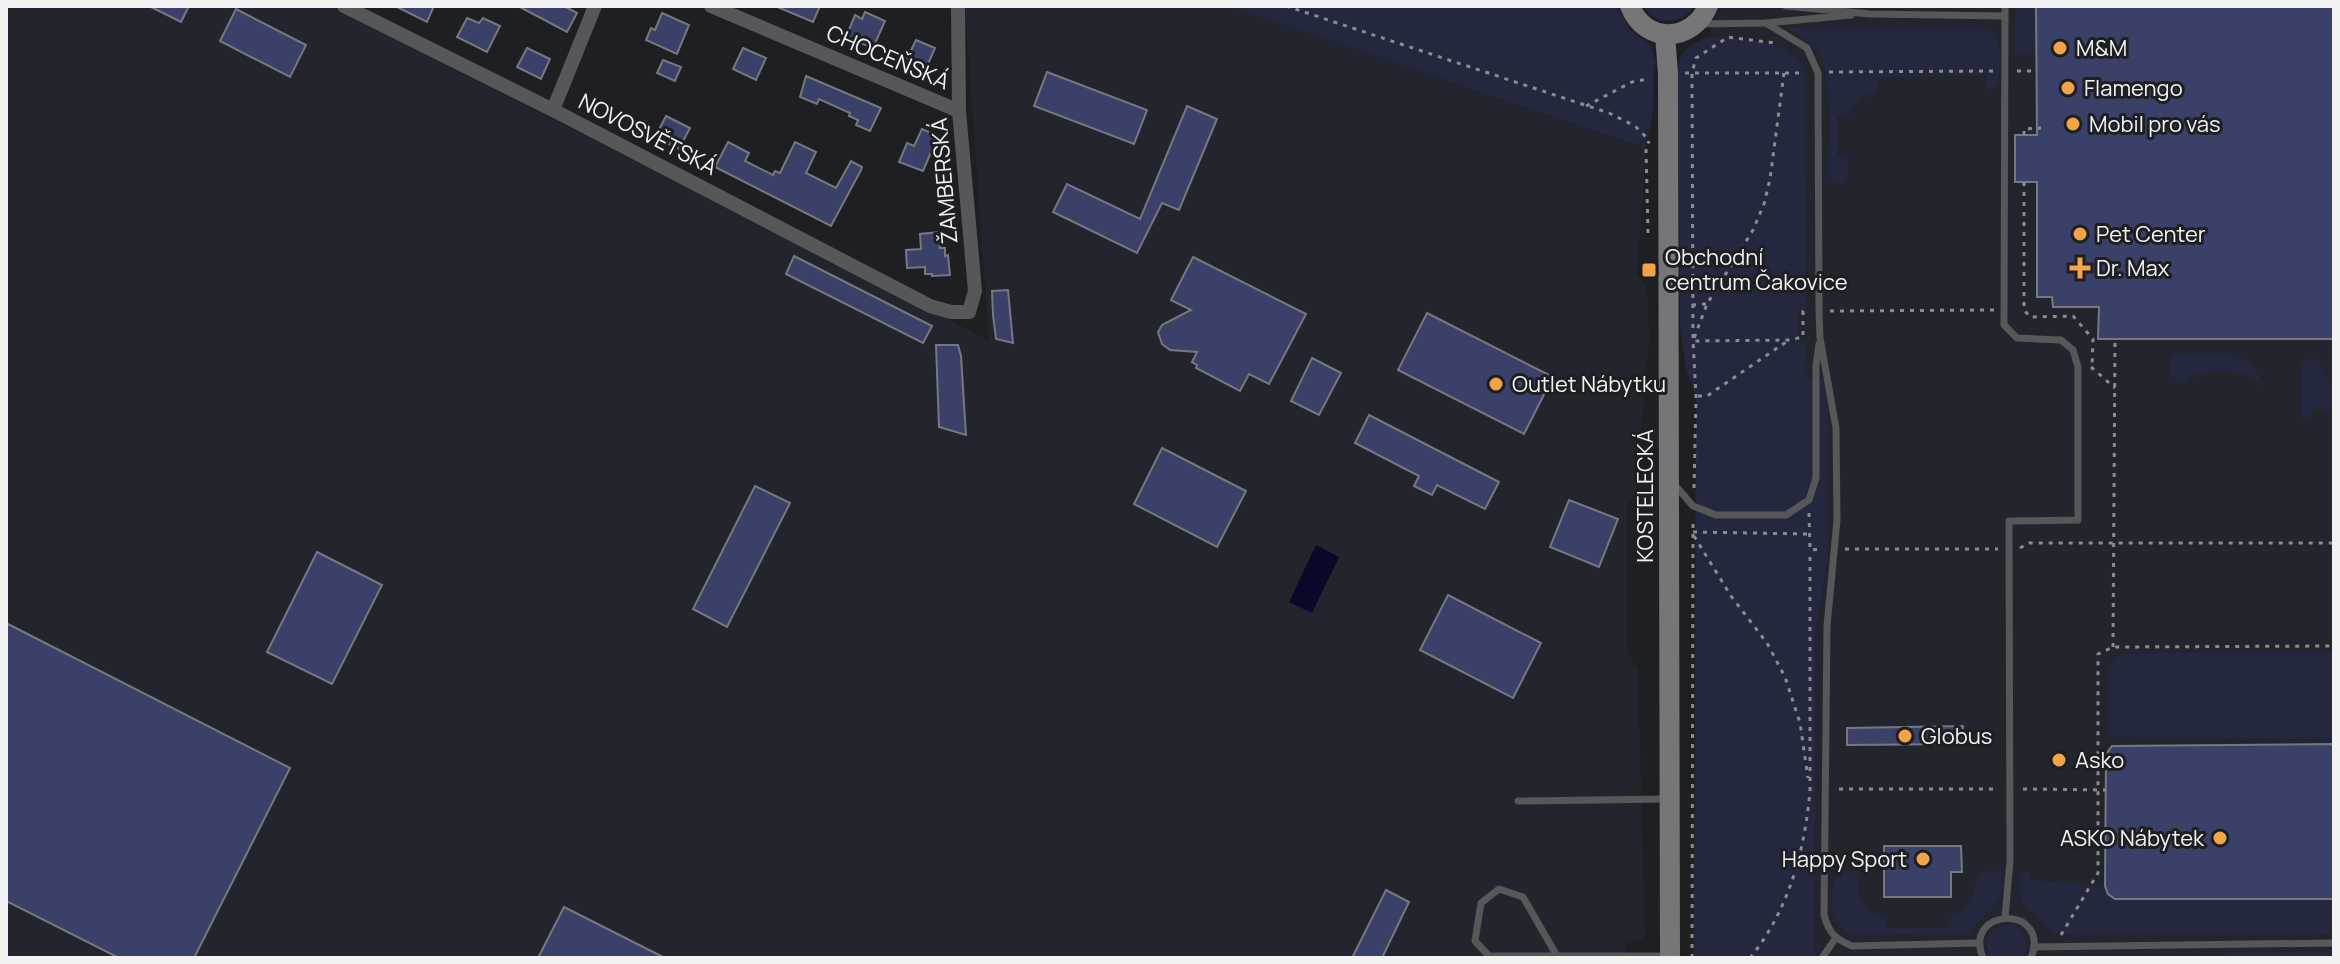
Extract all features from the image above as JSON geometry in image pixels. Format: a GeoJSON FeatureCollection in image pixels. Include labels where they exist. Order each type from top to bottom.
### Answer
{"type":"FeatureCollection","features":[{"type":"Feature","properties":{"kind":"street","name":"NOVOSVĚTSKÁ"},"geometry":{"type":"LineString","coordinates":[[344,6],[553,110],[930,306]]}},
{"type":"Feature","properties":{"kind":"street"},"geometry":{"type":"LineString","coordinates":[[553,110],[595,6]]}},
{"type":"Feature","properties":{"kind":"street","name":"CHOCEŇSKÁ"},"geometry":{"type":"LineString","coordinates":[[711,6],[959,111]]}},
{"type":"Feature","properties":{"kind":"street","name":"ŽAMBERSKÁ"},"geometry":{"type":"LineString","coordinates":[[930,306],[951,312],[969,312],[975,291],[959,111],[958,6]]}},
{"type":"Feature","properties":{"kind":"street"},"geometry":{"type":"LineString","coordinates":[[1630,6],[1640,23],[1651,31],[1665,35],[1677,34],[1697,24],[1708,6]]}},
{"type":"Feature","properties":{"kind":"street","name":"KOSTELECKÁ"},"geometry":{"type":"LineString","coordinates":[[1665,35],[1661,75],[1669,479],[1670,957]]}},
{"type":"Feature","properties":{"kind":"lane"},"geometry":{"type":"LineString","coordinates":[[1786,6],[1870,14],[2005,16]]}},
{"type":"Feature","properties":{"kind":"lane"},"geometry":{"type":"LineString","coordinates":[[2005,6],[2004,325],[2017,338],[2061,340],[2073,350],[2078,367],[2078,520],[2009,521],[2010,861],[2005,917]]}},
{"type":"Feature","properties":{"kind":"lane"},"geometry":{"type":"LineString","coordinates":[[1697,24],[1766,23],[1870,14]]}},
{"type":"Feature","properties":{"kind":"lane"},"geometry":{"type":"LineString","coordinates":[[1766,23],[1807,48],[1818,73],[1820,338],[1836,428],[1834,549],[1827,626],[1824,915],[1835,939],[1852,946],[1979,943]]}},
{"type":"Feature","properties":{"kind":"lane"},"geometry":{"type":"LineString","coordinates":[[1669,479],[1693,506],[1716,515],[1786,515],[1809,500],[1816,478],[1816,366],[1820,338]]}},
{"type":"Feature","properties":{"kind":"lane"},"geometry":{"type":"LineString","coordinates":[[1518,801],[1670,799]]}},
{"type":"Feature","properties":{"kind":"lane"},"geometry":{"type":"LineString","coordinates":[[1557,956],[1523,897],[1499,889],[1481,903],[1475,941],[1489,956],[1670,957]]}},
{"type":"Feature","properties":{"kind":"lane"},"geometry":{"type":"LineString","coordinates":[[1983,958],[1979,943],[1985,928],[2005,917],[2015,918],[2029,929],[2034,947],[2031,958]]}},
{"type":"Feature","properties":{"kind":"lane"},"geometry":{"type":"LineString","coordinates":[[1822,958],[1835,939]]}},
{"type":"Feature","properties":{"kind":"lane"},"geometry":{"type":"LineString","coordinates":[[2034,947],[2334,943]]}},
{"type":"Feature","properties":{"kind":"lane"},"geometry":{"type":"LineString","coordinates":[[1884,946],[1884,958]]}},
{"type":"Feature","properties":{"kind":"lane"},"geometry":{"type":"LineString","coordinates":[[2155,958],[2157,946]]}},
{"type":"Feature","properties":{"kind":"path"},"geometry":{"type":"LineString","coordinates":[[1286,6],[1609,113],[1635,126],[1649,140]]}},
{"type":"Feature","properties":{"kind":"path"},"geometry":{"type":"LineString","coordinates":[[1692,958],[1692,532],[1696,396],[1692,73],[1696,58],[1723,39],[1777,43]]}},
{"type":"Feature","properties":{"kind":"path"},"geometry":{"type":"LineString","coordinates":[[1586,106],[1632,82],[1661,75],[1807,73],[1802,61]]}},
{"type":"Feature","properties":{"kind":"path"},"geometry":{"type":"LineString","coordinates":[[1818,73],[2037,71]]}},
{"type":"Feature","properties":{"kind":"path"},"geometry":{"type":"LineString","coordinates":[[1693,341],[1707,304],[1753,230],[1764,204],[1784,73]]}},
{"type":"Feature","properties":{"kind":"path"},"geometry":{"type":"LineString","coordinates":[[2024,135],[2024,129],[2041,128]]}},
{"type":"Feature","properties":{"kind":"path"},"geometry":{"type":"LineString","coordinates":[[2024,182],[2024,310],[2030,317],[2073,316],[2093,339],[2092,367]]}},
{"type":"Feature","properties":{"kind":"path"},"geometry":{"type":"LineString","coordinates":[[1819,311],[2004,310]]}},
{"type":"Feature","properties":{"kind":"path"},"geometry":{"type":"LineString","coordinates":[[1693,341],[1789,340],[1803,337],[1803,311]]}},
{"type":"Feature","properties":{"kind":"path"},"geometry":{"type":"LineString","coordinates":[[2113,647],[2115,339]]}},
{"type":"Feature","properties":{"kind":"path"},"geometry":{"type":"LineString","coordinates":[[1696,396],[1707,396],[1789,340]]}},
{"type":"Feature","properties":{"kind":"path"},"geometry":{"type":"LineString","coordinates":[[2078,367],[2092,367],[2115,388]]}},
{"type":"Feature","properties":{"kind":"path"},"geometry":{"type":"LineString","coordinates":[[1692,532],[1809,534]]}},
{"type":"Feature","properties":{"kind":"path"},"geometry":{"type":"LineString","coordinates":[[1692,532],[1731,596],[1767,643],[1785,677],[1800,723],[1810,790]]}},
{"type":"Feature","properties":{"kind":"path"},"geometry":{"type":"LineString","coordinates":[[2020,548],[2029,543],[2334,543]]}},
{"type":"Feature","properties":{"kind":"path"},"geometry":{"type":"LineString","coordinates":[[1834,549],[2001,549]]}},
{"type":"Feature","properties":{"kind":"path"},"geometry":{"type":"LineString","coordinates":[[1750,958],[1796,874],[1807,826],[1810,790],[1810,550]]}},
{"type":"Feature","properties":{"kind":"path"},"geometry":{"type":"LineString","coordinates":[[2061,932],[2098,873],[2098,654],[2113,647],[2334,646]]}},
{"type":"Feature","properties":{"kind":"path"},"geometry":{"type":"LineString","coordinates":[[1835,789],[2106,790]]}},
{"type":"Feature","properties":{"kind":"shaded area"},"geometry":{"type":"Polygon","coordinates":[[[6,6],[329,6],[989,340],[965,6],[1228,6],[1646,149],[1637,275],[1647,287],[1649,338],[1636,494],[1627,506],[1627,652],[1638,669],[1645,937],[1626,944],[1627,958],[6,958],[6,6]]]}},
{"type":"Feature","properties":{"kind":"shaded area"},"geometry":{"type":"Polygon","coordinates":[[[1228,6],[1616,6],[1631,31],[1650,45],[1657,64],[1654,66],[1653,113],[1645,148],[1228,6]]]}},
{"type":"Feature","properties":{"kind":"shaded area"},"geometry":{"type":"Polygon","coordinates":[[[1643,6],[1694,6],[1683,18],[1669,21],[1655,17],[1643,6]]]}},
{"type":"Feature","properties":{"kind":"shaded area"},"geometry":{"type":"Polygon","coordinates":[[[1721,6],[2334,6],[2334,953],[2227,953],[2226,958],[1815,958],[1815,635],[1828,558],[1828,403],[1825,379],[1805,377],[1806,342],[1798,342],[1799,308],[1806,308],[1805,69],[1707,37],[1721,6]]]}},
{"type":"Feature","properties":{"kind":"shaded area"},"geometry":{"type":"Polygon","coordinates":[[[2015,6],[2036,6],[2037,54],[2015,55],[2015,6]]]}},
{"type":"Feature","properties":{"kind":"shaded area"},"geometry":{"type":"Polygon","coordinates":[[[1786,28],[1987,28],[1999,46],[1998,83],[1987,92],[1987,75],[1877,78],[1877,92],[1859,100],[1847,116],[1837,116],[1837,156],[1848,156],[1847,177],[1844,182],[1834,182],[1828,177],[1829,110],[1823,61],[1811,43],[1786,28]]]}},
{"type":"Feature","properties":{"kind":"shaded area"},"geometry":{"type":"Polygon","coordinates":[[[1707,37],[1748,40],[1774,46],[1797,59],[1805,69],[1806,308],[1799,309],[1798,341],[1806,342],[1805,377],[1825,379],[1828,403],[1828,558],[1815,635],[1815,958],[1694,958],[1696,396],[1687,372],[1680,330],[1678,68],[1684,52],[1707,37]]]}},
{"type":"Feature","properties":{"kind":"shaded area"},"geometry":{"type":"Polygon","coordinates":[[[2230,354],[2251,363],[2264,386],[2251,377],[2227,371],[2201,373],[2184,382],[2171,376],[2169,362],[2174,355],[2230,354]]]}},
{"type":"Feature","properties":{"kind":"shaded area"},"geometry":{"type":"Polygon","coordinates":[[[2315,358],[2334,385],[2334,409],[2312,410],[2312,421],[2303,418],[2301,411],[2301,367],[2306,359],[2315,358]]]}},
{"type":"Feature","properties":{"kind":"shaded area"},"geometry":{"type":"Polygon","coordinates":[[[1316,545],[1339,557],[1312,613],[1289,602],[1316,545]]]}},
{"type":"Feature","properties":{"kind":"shaded area"},"geometry":{"type":"Polygon","coordinates":[[[2334,652],[2334,739],[2108,737],[2108,669],[2120,654],[2334,652]]]}},
{"type":"Feature","properties":{"kind":"shaded area"},"geometry":{"type":"Polygon","coordinates":[[[1840,871],[1858,871],[1857,896],[1872,914],[1886,917],[1887,928],[1947,928],[1950,917],[1967,907],[1978,875],[1984,872],[2001,871],[2001,898],[1968,933],[1851,935],[1838,923],[1832,906],[1833,887],[1840,871]]]}},
{"type":"Feature","properties":{"kind":"shaded area"},"geometry":{"type":"Polygon","coordinates":[[[2030,872],[2030,880],[2105,886],[2108,894],[2115,899],[2334,899],[2334,934],[2055,933],[2021,902],[2020,881],[2023,874],[2030,872]]]}},
{"type":"Feature","properties":{"kind":"shaded area"},"geometry":{"type":"Polygon","coordinates":[[[2004,925],[2017,928],[2024,935],[2027,946],[2023,958],[1990,956],[1987,945],[1989,936],[1994,929],[2004,925]]]}},
{"type":"Feature","properties":{"kind":"shaded area"},"geometry":{"type":"Polygon","coordinates":[[[2226,953],[2334,953],[2334,958],[2226,958],[2226,953]]]}},
{"type":"Feature","properties":{"kind":"building"},"geometry":{"type":"Polygon","coordinates":[[[149,6],[189,6],[181,22],[149,6]]]}},
{"type":"Feature","properties":{"kind":"building"},"geometry":{"type":"Polygon","coordinates":[[[395,6],[434,6],[427,22],[395,6]]]}},
{"type":"Feature","properties":{"kind":"building"},"geometry":{"type":"Polygon","coordinates":[[[518,6],[564,6],[577,13],[567,32],[518,6]]]}},
{"type":"Feature","properties":{"kind":"building"},"geometry":{"type":"Polygon","coordinates":[[[775,6],[820,6],[813,22],[775,6]]]}},
{"type":"Feature","properties":{"kind":"building"},"geometry":{"type":"Polygon","coordinates":[[[2036,6],[2334,6],[2334,339],[2098,339],[2099,307],[2053,307],[2052,297],[2037,297],[2037,182],[2015,182],[2015,135],[2037,135],[2036,6]]]}},
{"type":"Feature","properties":{"kind":"building"},"geometry":{"type":"Polygon","coordinates":[[[236,9],[306,45],[290,77],[220,41],[236,9]]]}},
{"type":"Feature","properties":{"kind":"building"},"geometry":{"type":"Polygon","coordinates":[[[865,12],[885,21],[873,48],[846,37],[855,15],[862,19],[865,12]]]}},
{"type":"Feature","properties":{"kind":"building"},"geometry":{"type":"Polygon","coordinates":[[[662,13],[689,25],[677,54],[646,40],[651,28],[655,30],[662,13]]]}},
{"type":"Feature","properties":{"kind":"building"},"geometry":{"type":"Polygon","coordinates":[[[467,18],[479,23],[483,18],[500,26],[487,52],[457,37],[467,18]]]}},
{"type":"Feature","properties":{"kind":"building"},"geometry":{"type":"Polygon","coordinates":[[[916,40],[935,48],[925,71],[905,63],[916,40]]]}},
{"type":"Feature","properties":{"kind":"building"},"geometry":{"type":"Polygon","coordinates":[[[527,48],[550,59],[541,79],[517,67],[527,48]]]}},
{"type":"Feature","properties":{"kind":"building"},"geometry":{"type":"Polygon","coordinates":[[[743,48],[766,58],[756,80],[733,69],[743,48]]]}},
{"type":"Feature","properties":{"kind":"building"},"geometry":{"type":"Polygon","coordinates":[[[663,60],[681,67],[675,81],[657,73],[663,60]]]}},
{"type":"Feature","properties":{"kind":"building"},"geometry":{"type":"Polygon","coordinates":[[[1047,72],[1147,110],[1134,144],[1034,106],[1047,72]]]}},
{"type":"Feature","properties":{"kind":"building"},"geometry":{"type":"Polygon","coordinates":[[[806,76],[881,108],[870,131],[856,125],[858,120],[849,116],[850,113],[819,99],[817,104],[800,97],[806,76]]]}},
{"type":"Feature","properties":{"kind":"building"},"geometry":{"type":"Polygon","coordinates":[[[1187,106],[1217,119],[1179,210],[1162,203],[1137,253],[1053,212],[1067,184],[1140,219],[1187,106]]]}},
{"type":"Feature","properties":{"kind":"building"},"geometry":{"type":"Polygon","coordinates":[[[666,116],[690,128],[679,149],[655,137],[666,116]]]}},
{"type":"Feature","properties":{"kind":"building"},"geometry":{"type":"Polygon","coordinates":[[[922,129],[938,136],[923,171],[899,162],[907,143],[914,146],[922,129]]]}},
{"type":"Feature","properties":{"kind":"building"},"geometry":{"type":"Polygon","coordinates":[[[728,142],[749,153],[745,161],[773,175],[775,171],[780,173],[795,142],[816,152],[806,173],[836,188],[851,161],[862,167],[831,226],[715,167],[728,142]]]}},
{"type":"Feature","properties":{"kind":"building"},"geometry":{"type":"Polygon","coordinates":[[[939,232],[940,248],[945,248],[945,256],[948,255],[950,275],[925,274],[925,267],[907,268],[906,250],[921,249],[920,234],[939,232]]]}},
{"type":"Feature","properties":{"kind":"building"},"geometry":{"type":"Polygon","coordinates":[[[794,256],[932,326],[923,343],[786,274],[794,256]]]}},
{"type":"Feature","properties":{"kind":"building"},"geometry":{"type":"Polygon","coordinates":[[[1193,257],[1306,314],[1269,384],[1249,374],[1240,391],[1196,368],[1197,365],[1192,362],[1197,352],[1170,350],[1162,344],[1158,332],[1162,325],[1191,310],[1171,300],[1193,257]]]}},
{"type":"Feature","properties":{"kind":"building"},"geometry":{"type":"Polygon","coordinates":[[[1008,290],[1013,343],[996,339],[993,315],[992,291],[1008,290]]]}},
{"type":"Feature","properties":{"kind":"building"},"geometry":{"type":"Polygon","coordinates":[[[1427,313],[1553,377],[1524,434],[1398,370],[1427,313]]]}},
{"type":"Feature","properties":{"kind":"building"},"geometry":{"type":"Polygon","coordinates":[[[936,345],[958,345],[966,435],[939,427],[936,345]]]}},
{"type":"Feature","properties":{"kind":"building"},"geometry":{"type":"Polygon","coordinates":[[[1312,358],[1341,373],[1319,415],[1291,401],[1312,358]]]}},
{"type":"Feature","properties":{"kind":"building"},"geometry":{"type":"Polygon","coordinates":[[[1369,415],[1499,482],[1485,509],[1437,485],[1432,495],[1414,486],[1419,476],[1355,443],[1369,415]]]}},
{"type":"Feature","properties":{"kind":"building"},"geometry":{"type":"Polygon","coordinates":[[[1162,448],[1246,491],[1217,547],[1134,504],[1162,448]]]}},
{"type":"Feature","properties":{"kind":"building"},"geometry":{"type":"Polygon","coordinates":[[[755,486],[790,503],[727,627],[693,609],[755,486]]]}},
{"type":"Feature","properties":{"kind":"building"},"geometry":{"type":"Polygon","coordinates":[[[1569,500],[1618,519],[1599,567],[1550,547],[1569,500]]]}},
{"type":"Feature","properties":{"kind":"building"},"geometry":{"type":"Polygon","coordinates":[[[317,552],[382,585],[332,684],[267,652],[317,552]]]}},
{"type":"Feature","properties":{"kind":"building"},"geometry":{"type":"Polygon","coordinates":[[[1448,595],[1541,643],[1513,698],[1420,650],[1448,595]]]}},
{"type":"Feature","properties":{"kind":"building"},"geometry":{"type":"Polygon","coordinates":[[[6,623],[290,768],[194,958],[119,958],[6,901],[6,623]]]}},
{"type":"Feature","properties":{"kind":"building","name":"Globus"},"geometry":{"type":"Polygon","coordinates":[[[1963,726],[1963,744],[1847,745],[1847,728],[1963,726]]]}},
{"type":"Feature","properties":{"kind":"building","name":"ASKO Nábytek"},"geometry":{"type":"Polygon","coordinates":[[[2334,744],[2334,899],[2115,899],[2108,894],[2105,886],[2106,754],[2112,746],[2334,744]]]}},
{"type":"Feature","properties":{"kind":"building","name":"Happy Sport"},"geometry":{"type":"Polygon","coordinates":[[[1884,846],[1961,846],[1962,872],[1951,872],[1951,897],[1884,897],[1884,846]]]}},
{"type":"Feature","properties":{"kind":"building"},"geometry":{"type":"Polygon","coordinates":[[[1386,890],[1409,902],[1382,958],[1352,958],[1386,890]]]}},
{"type":"Feature","properties":{"kind":"building"},"geometry":{"type":"Polygon","coordinates":[[[564,907],[665,958],[538,958],[564,907]]]}},
{"type":"Feature","properties":{"kind":"place","name":"M&M"},"geometry":{"type":"Point","coordinates":[2060,48]}},
{"type":"Feature","properties":{"kind":"place","name":"Flamengo"},"geometry":{"type":"Point","coordinates":[2068,88]}},
{"type":"Feature","properties":{"kind":"place","name":"Mobil pro vás"},"geometry":{"type":"Point","coordinates":[2073,124]}},
{"type":"Feature","properties":{"kind":"place","name":"Pet Center"},"geometry":{"type":"Point","coordinates":[2080,234]}},
{"type":"Feature","properties":{"kind":"place","name":"Dr. Max"},"geometry":{"type":"Point","coordinates":[2080,268]}},
{"type":"Feature","properties":{"kind":"place","name":"Obchodní centrum Čakovice"},"geometry":{"type":"Point","coordinates":[1649,270]}},
{"type":"Feature","properties":{"kind":"place","name":"Outlet Nábytku"},"geometry":{"type":"Point","coordinates":[1496,384]}},
{"type":"Feature","properties":{"kind":"place","name":"Globus"},"geometry":{"type":"Point","coordinates":[1905,736]}},
{"type":"Feature","properties":{"kind":"place","name":"Asko"},"geometry":{"type":"Point","coordinates":[2059,760]}},
{"type":"Feature","properties":{"kind":"place","name":"ASKO Nábytek"},"geometry":{"type":"Point","coordinates":[2220,838]}},
{"type":"Feature","properties":{"kind":"place","name":"Happy Sport"},"geometry":{"type":"Point","coordinates":[1923,859]}}]}
